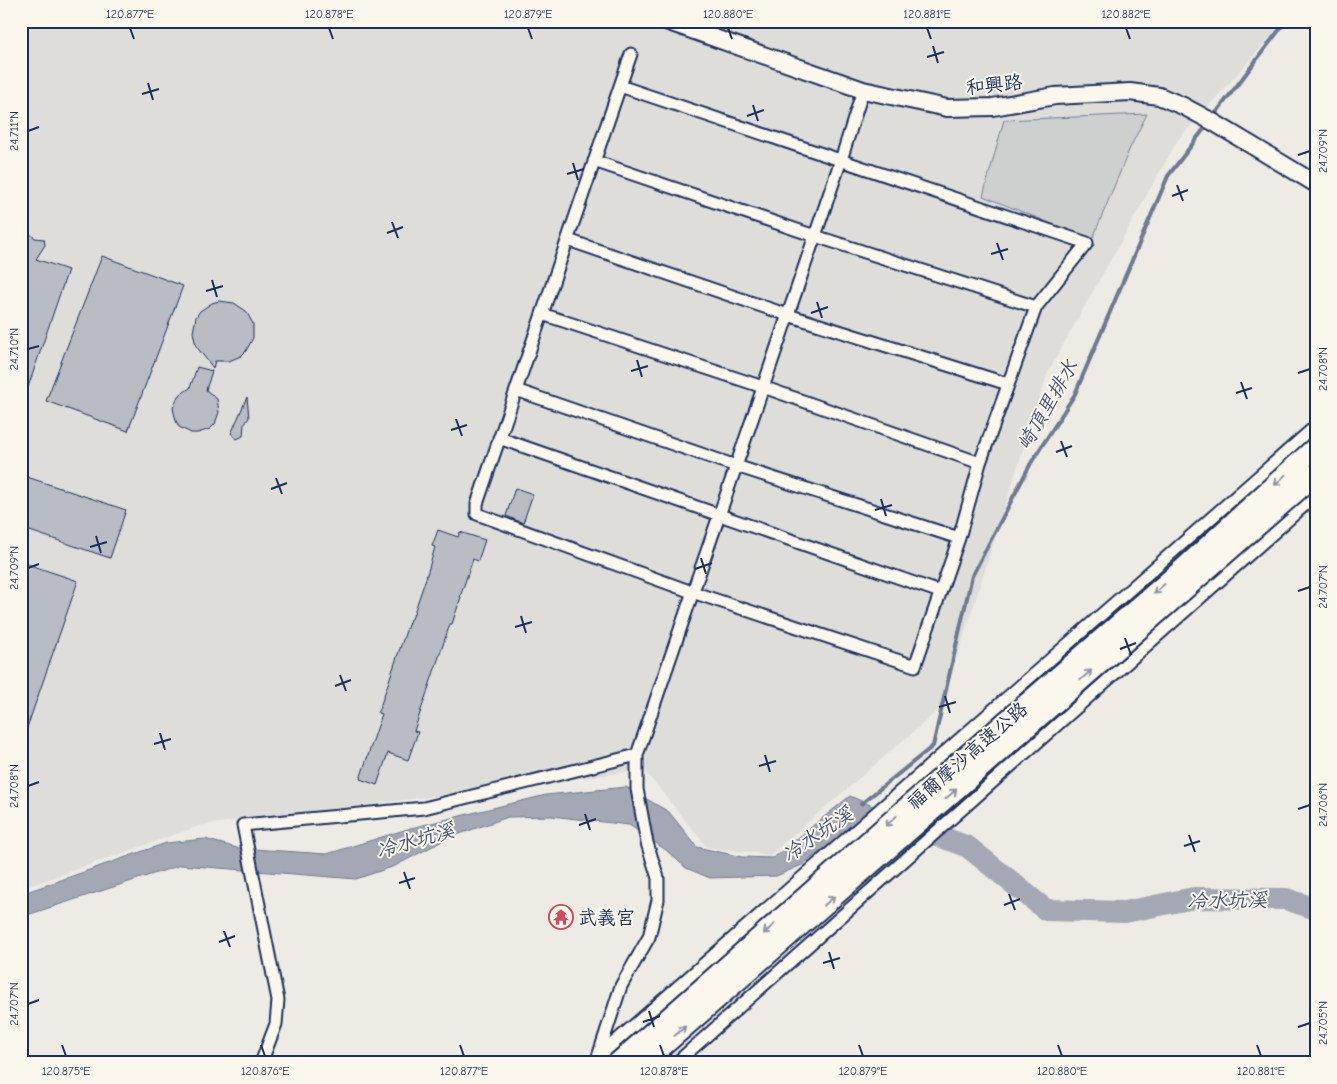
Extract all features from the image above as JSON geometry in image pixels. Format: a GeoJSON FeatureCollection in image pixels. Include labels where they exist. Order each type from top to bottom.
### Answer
{"type":"FeatureCollection","features":[{"type":"Feature","properties":{"kind":"highway","name":"福爾摩沙高速公路"},"geometry":{"type":"LineString","coordinates":[[618,1063],[911,804],[1184,568],[1316,447]]}},
{"type":"Feature","properties":{"kind":"highway","name":"福爾摩沙高速公路"},"geometry":{"type":"LineString","coordinates":[[643,1063],[1316,474]]}},
{"type":"Feature","properties":{"kind":"street","name":"和興路"},"geometry":{"type":"LineString","coordinates":[[666,21],[863,90],[948,108],[993,106],[1055,96],[1130,92],[1159,96],[1213,122],[1316,184]]}},
{"type":"Feature","properties":{"kind":"street"},"geometry":{"type":"LineString","coordinates":[[620,86],[1087,243],[1036,307],[980,463],[960,538],[915,666],[692,592],[478,514],[477,504],[568,240],[594,161],[631,54]]}},
{"type":"Feature","properties":{"kind":"street"},"geometry":{"type":"LineString","coordinates":[[595,1061],[621,986],[648,937],[658,900],[658,878],[647,843],[637,789],[637,755],[841,160],[863,90]]}},
{"type":"Feature","properties":{"kind":"street"},"geometry":{"type":"LineString","coordinates":[[594,161],[815,236],[1036,307]]}},
{"type":"Feature","properties":{"kind":"street"},"geometry":{"type":"LineString","coordinates":[[568,240],[788,315],[1008,384]]}},
{"type":"Feature","properties":{"kind":"street"},"geometry":{"type":"LineString","coordinates":[[542,314],[763,387],[980,463]]}},
{"type":"Feature","properties":{"kind":"street"},"geometry":{"type":"LineString","coordinates":[[516,390],[736,466],[960,538]]}},
{"type":"Feature","properties":{"kind":"street"},"geometry":{"type":"LineString","coordinates":[[595,1061],[1316,426]]}},
{"type":"Feature","properties":{"kind":"street"},"geometry":{"type":"LineString","coordinates":[[499,438],[940,592]]}},
{"type":"Feature","properties":{"kind":"street"},"geometry":{"type":"LineString","coordinates":[[676,1063],[1316,495]]}},
{"type":"Feature","properties":{"kind":"street"},"geometry":{"type":"LineString","coordinates":[[1041,668],[1079,706]]}},
{"type":"Feature","properties":{"kind":"street"},"geometry":{"type":"LineString","coordinates":[[261,1063],[276,1024],[278,1000],[256,884],[242,826],[424,808],[637,755]]}},
{"type":"Feature","properties":{"kind":"street"},"geometry":{"type":"LineString","coordinates":[[841,844],[879,882]]}},
{"type":"Feature","properties":{"kind":"street"},"geometry":{"type":"LineString","coordinates":[[633,1026],[668,1063]]}},
{"type":"Feature","properties":{"kind":"shaded area"},"geometry":{"type":"Polygon","coordinates":[[[21,21],[1285,21],[1177,141],[1048,372],[941,708],[770,855],[707,847],[644,770],[202,825],[21,889],[21,21]]]}},
{"type":"Feature","properties":{"kind":"shaded area"},"geometry":{"type":"Polygon","coordinates":[[[1147,114],[1130,148],[1092,240],[983,196],[1004,120],[1147,114]]]}},
{"type":"Feature","properties":{"kind":"water"},"geometry":{"type":"Polygon","coordinates":[[[626,787],[669,812],[697,847],[742,857],[773,858],[850,796],[875,807],[864,820],[802,865],[776,876],[710,878],[686,868],[666,850],[629,825],[551,816],[508,817],[448,838],[395,866],[356,879],[181,865],[21,917],[21,894],[166,843],[205,839],[237,848],[327,854],[411,828],[546,795],[626,787]]]}},
{"type":"Feature","properties":{"kind":"building"},"geometry":{"type":"Polygon","coordinates":[[[21,234],[30,234],[35,238],[44,239],[45,245],[36,259],[68,270],[23,402],[21,401],[21,234]]]}},
{"type":"Feature","properties":{"kind":"building"},"geometry":{"type":"Polygon","coordinates":[[[102,256],[183,286],[128,431],[46,401],[102,256]]]}},
{"type":"Feature","properties":{"kind":"building"},"geometry":{"type":"Polygon","coordinates":[[[219,301],[234,303],[246,311],[253,324],[253,338],[241,356],[229,361],[215,361],[213,368],[196,346],[193,332],[196,317],[200,311],[219,301]]]}},
{"type":"Feature","properties":{"kind":"building"},"geometry":{"type":"Polygon","coordinates":[[[197,367],[212,371],[206,390],[217,399],[219,412],[215,424],[210,429],[191,433],[179,427],[173,408],[178,396],[190,388],[197,367]]]}},
{"type":"Feature","properties":{"kind":"building"},"geometry":{"type":"Polygon","coordinates":[[[247,397],[249,418],[244,424],[243,436],[237,439],[231,434],[247,397]]]}},
{"type":"Feature","properties":{"kind":"building"},"geometry":{"type":"Polygon","coordinates":[[[21,475],[126,510],[110,558],[21,528],[21,475]]]}},
{"type":"Feature","properties":{"kind":"building"},"geometry":{"type":"Polygon","coordinates":[[[515,488],[533,494],[523,523],[506,516],[515,488]]]}},
{"type":"Feature","properties":{"kind":"building"},"geometry":{"type":"Polygon","coordinates":[[[438,530],[458,537],[460,532],[485,540],[478,561],[473,559],[452,624],[450,624],[414,731],[418,732],[408,760],[388,753],[377,785],[360,779],[382,714],[378,713],[426,578],[435,547],[432,546],[438,530]]]}},
{"type":"Feature","properties":{"kind":"building"},"geometry":{"type":"Polygon","coordinates":[[[21,562],[78,581],[23,739],[21,739],[21,562]]]}},
{"type":"Feature","properties":{"kind":"waterway","name":"崎頂里排水"},"geometry":{"type":"LineString","coordinates":[[1213,117],[1286,21]]}},
{"type":"Feature","properties":{"kind":"waterway","name":"崎頂里排水"},"geometry":{"type":"LineString","coordinates":[[861,804],[933,746],[972,576],[1031,463],[1075,394],[1168,176],[1207,125]]}},
{"type":"Feature","properties":{"kind":"waterway","name":"冷水坑溪"},"geometry":{"type":"LineString","coordinates":[[897,820],[968,847],[1046,910],[1125,912],[1194,898],[1286,899],[1316,909]]}},
{"type":"Feature","properties":{"kind":"place","name":"武義宮"},"geometry":{"type":"Point","coordinates":[561,917]}}]}
